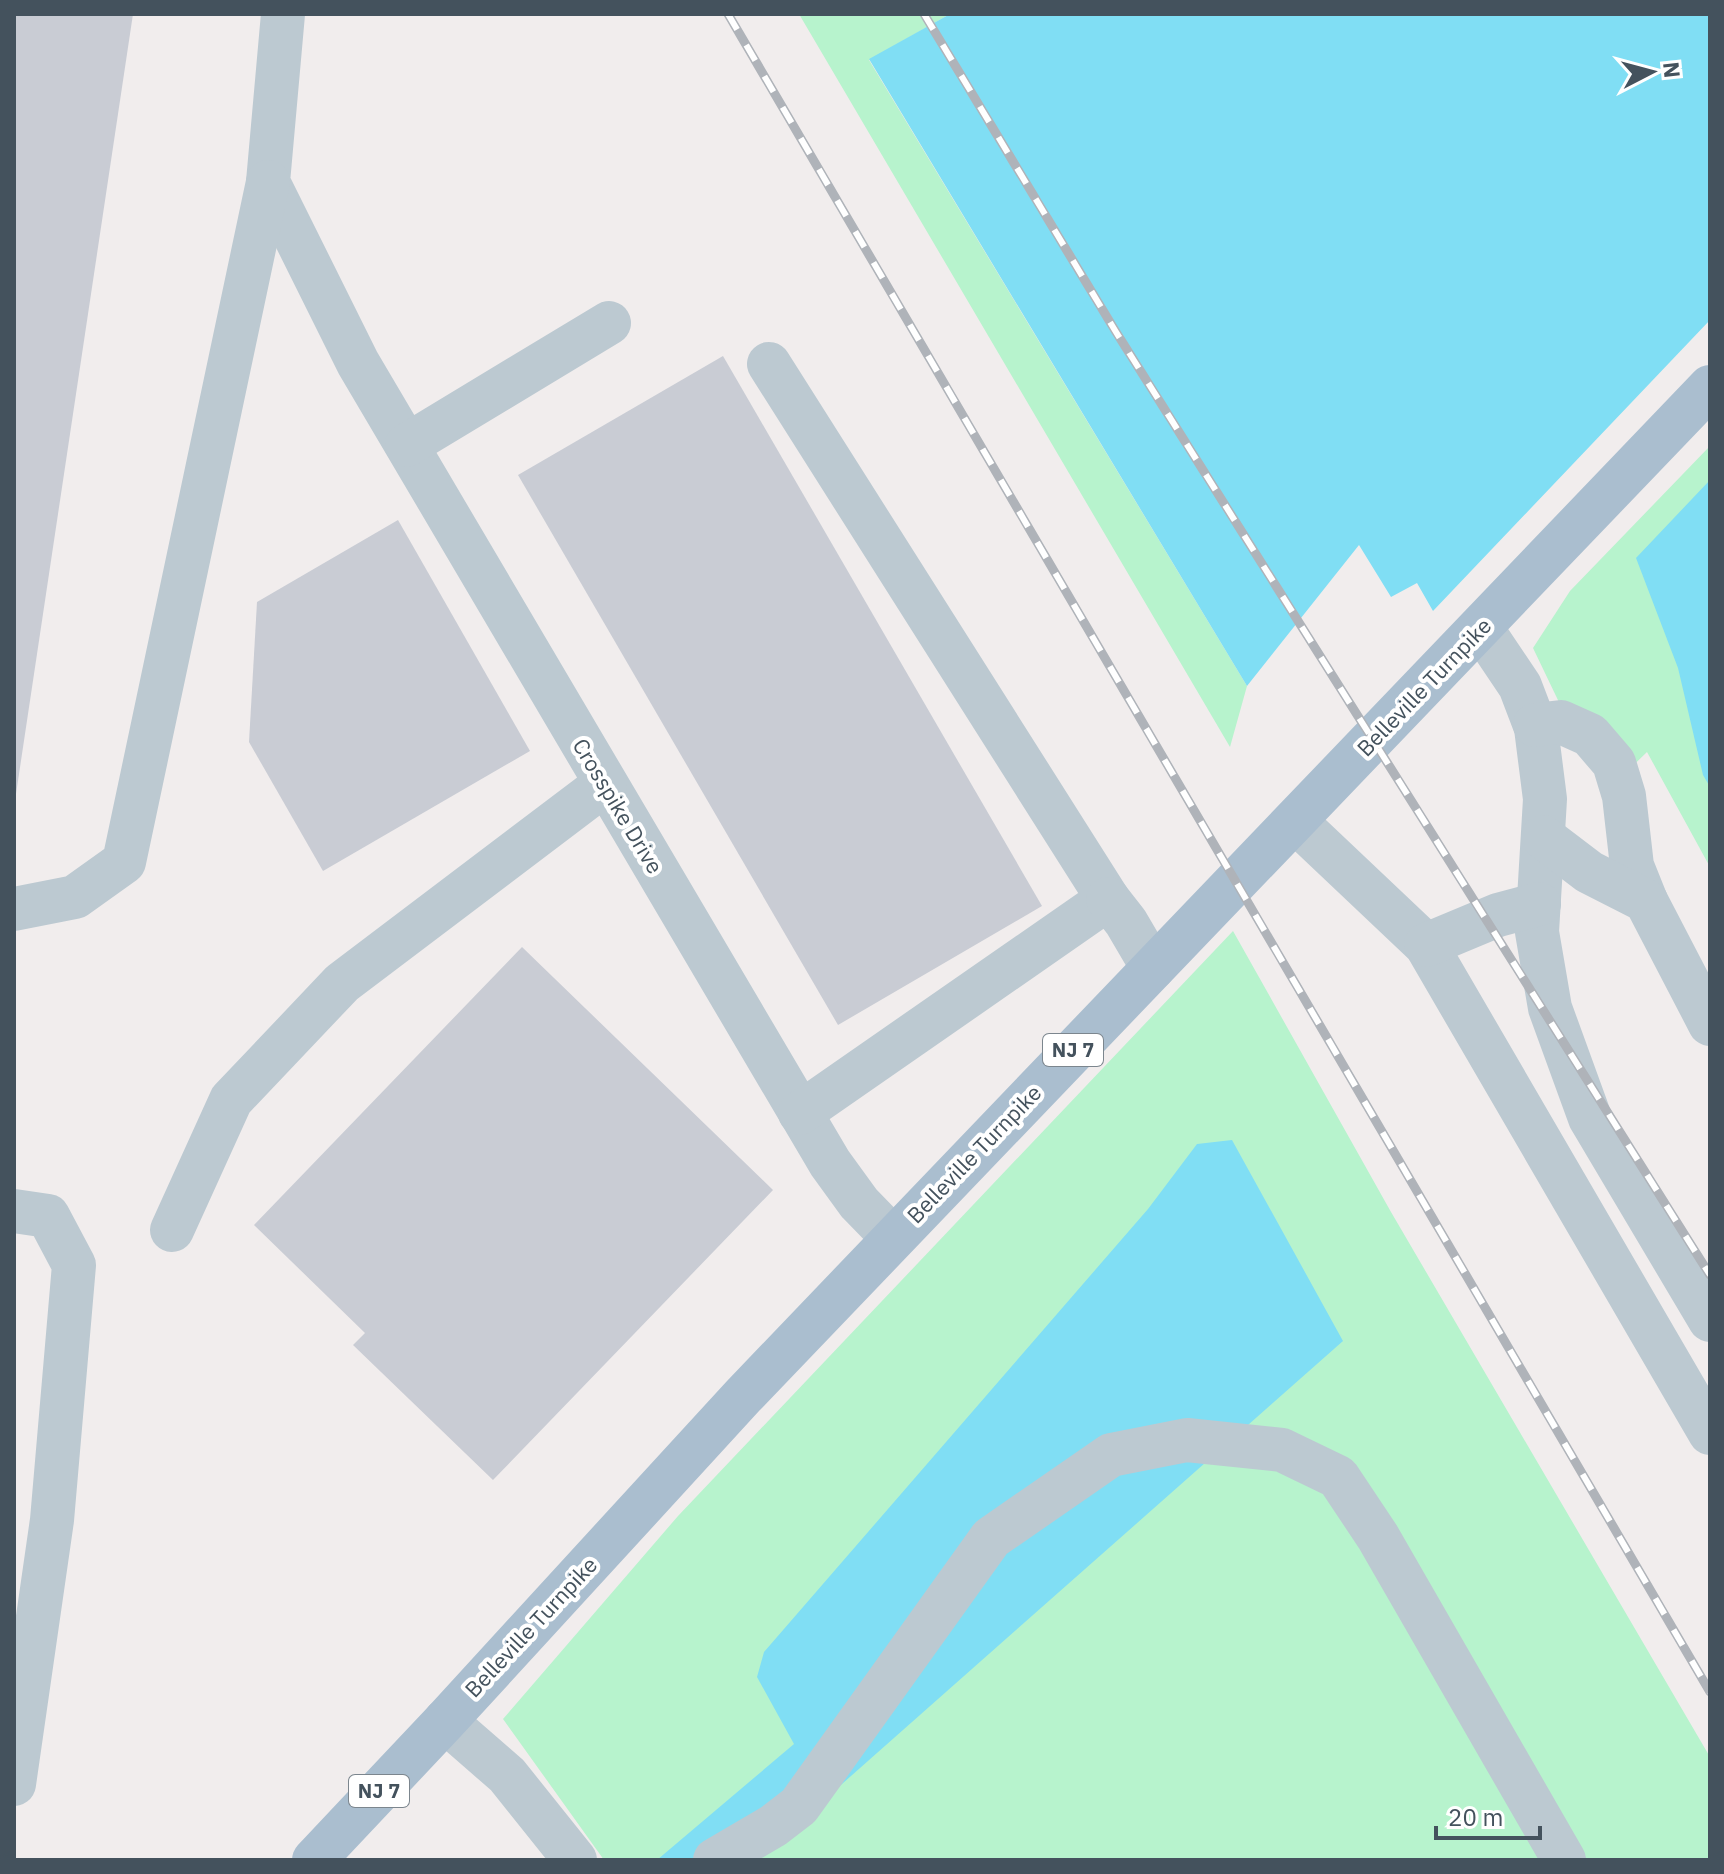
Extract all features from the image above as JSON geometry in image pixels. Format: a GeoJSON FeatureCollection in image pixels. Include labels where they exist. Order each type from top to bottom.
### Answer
{"type":"FeatureCollection","features":[{"type":"Feature","properties":{"kind":"main road","name":"Belleville Turnpike"},"geometry":{"type":"LineString","coordinates":[[314,1860],[743,1396],[1710,387]]}},
{"type":"Feature","properties":{"kind":"street"},"geometry":{"type":"LineString","coordinates":[[14,909],[75,897],[124,862],[268,182],[283,14]]}},
{"type":"Feature","properties":{"kind":"street","name":"Crosspike Drive"},"geometry":{"type":"LineString","coordinates":[[268,182],[358,363],[605,784],[830,1163],[859,1203],[893,1238]]}},
{"type":"Feature","properties":{"kind":"street"},"geometry":{"type":"LineString","coordinates":[[407,445],[609,323]]}},
{"type":"Feature","properties":{"kind":"street"},"geometry":{"type":"LineString","coordinates":[[769,364],[1153,968]]}},
{"type":"Feature","properties":{"kind":"street"},"geometry":{"type":"LineString","coordinates":[[1481,628],[1520,686],[1535,725],[1545,799],[1537,932],[1550,1008],[1590,1118],[1710,1320]]}},
{"type":"Feature","properties":{"kind":"street"},"geometry":{"type":"LineString","coordinates":[[1535,725],[1561,722],[1590,735],[1614,763],[1624,796],[1632,866],[1646,901],[1710,1024]]}},
{"type":"Feature","properties":{"kind":"street"},"geometry":{"type":"LineString","coordinates":[[172,1230],[231,1100],[342,983],[605,784]]}},
{"type":"Feature","properties":{"kind":"street"},"geometry":{"type":"LineString","coordinates":[[1295,821],[1426,945],[1710,1433]]}},
{"type":"Feature","properties":{"kind":"street"},"geometry":{"type":"LineString","coordinates":[[1543,837],[1589,872],[1646,901]]}},
{"type":"Feature","properties":{"kind":"street"},"geometry":{"type":"LineString","coordinates":[[800,1113],[1108,899]]}},
{"type":"Feature","properties":{"kind":"street"},"geometry":{"type":"LineString","coordinates":[[1426,945],[1498,915],[1539,904]]}},
{"type":"Feature","properties":{"kind":"street"},"geometry":{"type":"LineString","coordinates":[[14,1211],[48,1216],[74,1265],[52,1520],[14,1784]]}},
{"type":"Feature","properties":{"kind":"street"},"geometry":{"type":"LineString","coordinates":[[715,1860],[773,1826],[799,1806],[991,1538],[1111,1455],[1187,1440],[1282,1450],[1338,1477],[1378,1537],[1564,1860]]}},
{"type":"Feature","properties":{"kind":"street"},"geometry":{"type":"LineString","coordinates":[[445,1721],[507,1775],[575,1860]]}},
{"type":"Feature","properties":{"kind":"green space"},"geometry":{"type":"Polygon","coordinates":[[[799,14],[950,14],[869,60],[1247,686],[1230,747],[799,14]]]}},
{"type":"Feature","properties":{"kind":"green space"},"geometry":{"type":"Polygon","coordinates":[[[1710,446],[1710,867],[1647,752],[1613,785],[1591,769],[1533,648],[1570,591],[1710,446]]]}},
{"type":"Feature","properties":{"kind":"green space"},"geometry":{"type":"Polygon","coordinates":[[[1233,931],[1391,1212],[1710,1757],[1710,1860],[604,1860],[503,1719],[678,1516],[1233,931]]]}},
{"type":"Feature","properties":{"kind":"water"},"geometry":{"type":"Polygon","coordinates":[[[950,14],[1710,14],[1710,320],[1433,611],[1417,583],[1391,597],[1359,545],[1247,686],[869,59],[950,14]]]}},
{"type":"Feature","properties":{"kind":"water"},"geometry":{"type":"Polygon","coordinates":[[[1710,480],[1710,787],[1703,775],[1678,668],[1636,558],[1710,480]]]}},
{"type":"Feature","properties":{"kind":"water"},"geometry":{"type":"Polygon","coordinates":[[[1232,1140],[1343,1341],[756,1860],[657,1860],[794,1744],[757,1677],[764,1652],[1148,1209],[1197,1144],[1232,1140]]]}},
{"type":"Feature","properties":{"kind":"building"},"geometry":{"type":"Polygon","coordinates":[[[14,14],[133,14],[16,794],[14,794],[14,14]]]}},
{"type":"Feature","properties":{"kind":"building"},"geometry":{"type":"Polygon","coordinates":[[[723,356],[1042,906],[838,1025],[518,475],[723,356]]]}},
{"type":"Feature","properties":{"kind":"building"},"geometry":{"type":"Polygon","coordinates":[[[398,520],[530,751],[323,871],[249,742],[257,602],[398,520]]]}},
{"type":"Feature","properties":{"kind":"building"},"geometry":{"type":"Polygon","coordinates":[[[522,947],[773,1190],[493,1480],[353,1345],[365,1333],[254,1225],[522,947]]]}},
{"type":"Feature","properties":{"kind":"railway"},"geometry":{"type":"LineString","coordinates":[[728,14],[1710,1692]]}},
{"type":"Feature","properties":{"kind":"railway"},"geometry":{"type":"LineString","coordinates":[[924,14],[1116,332],[1710,1275]]}}]}
